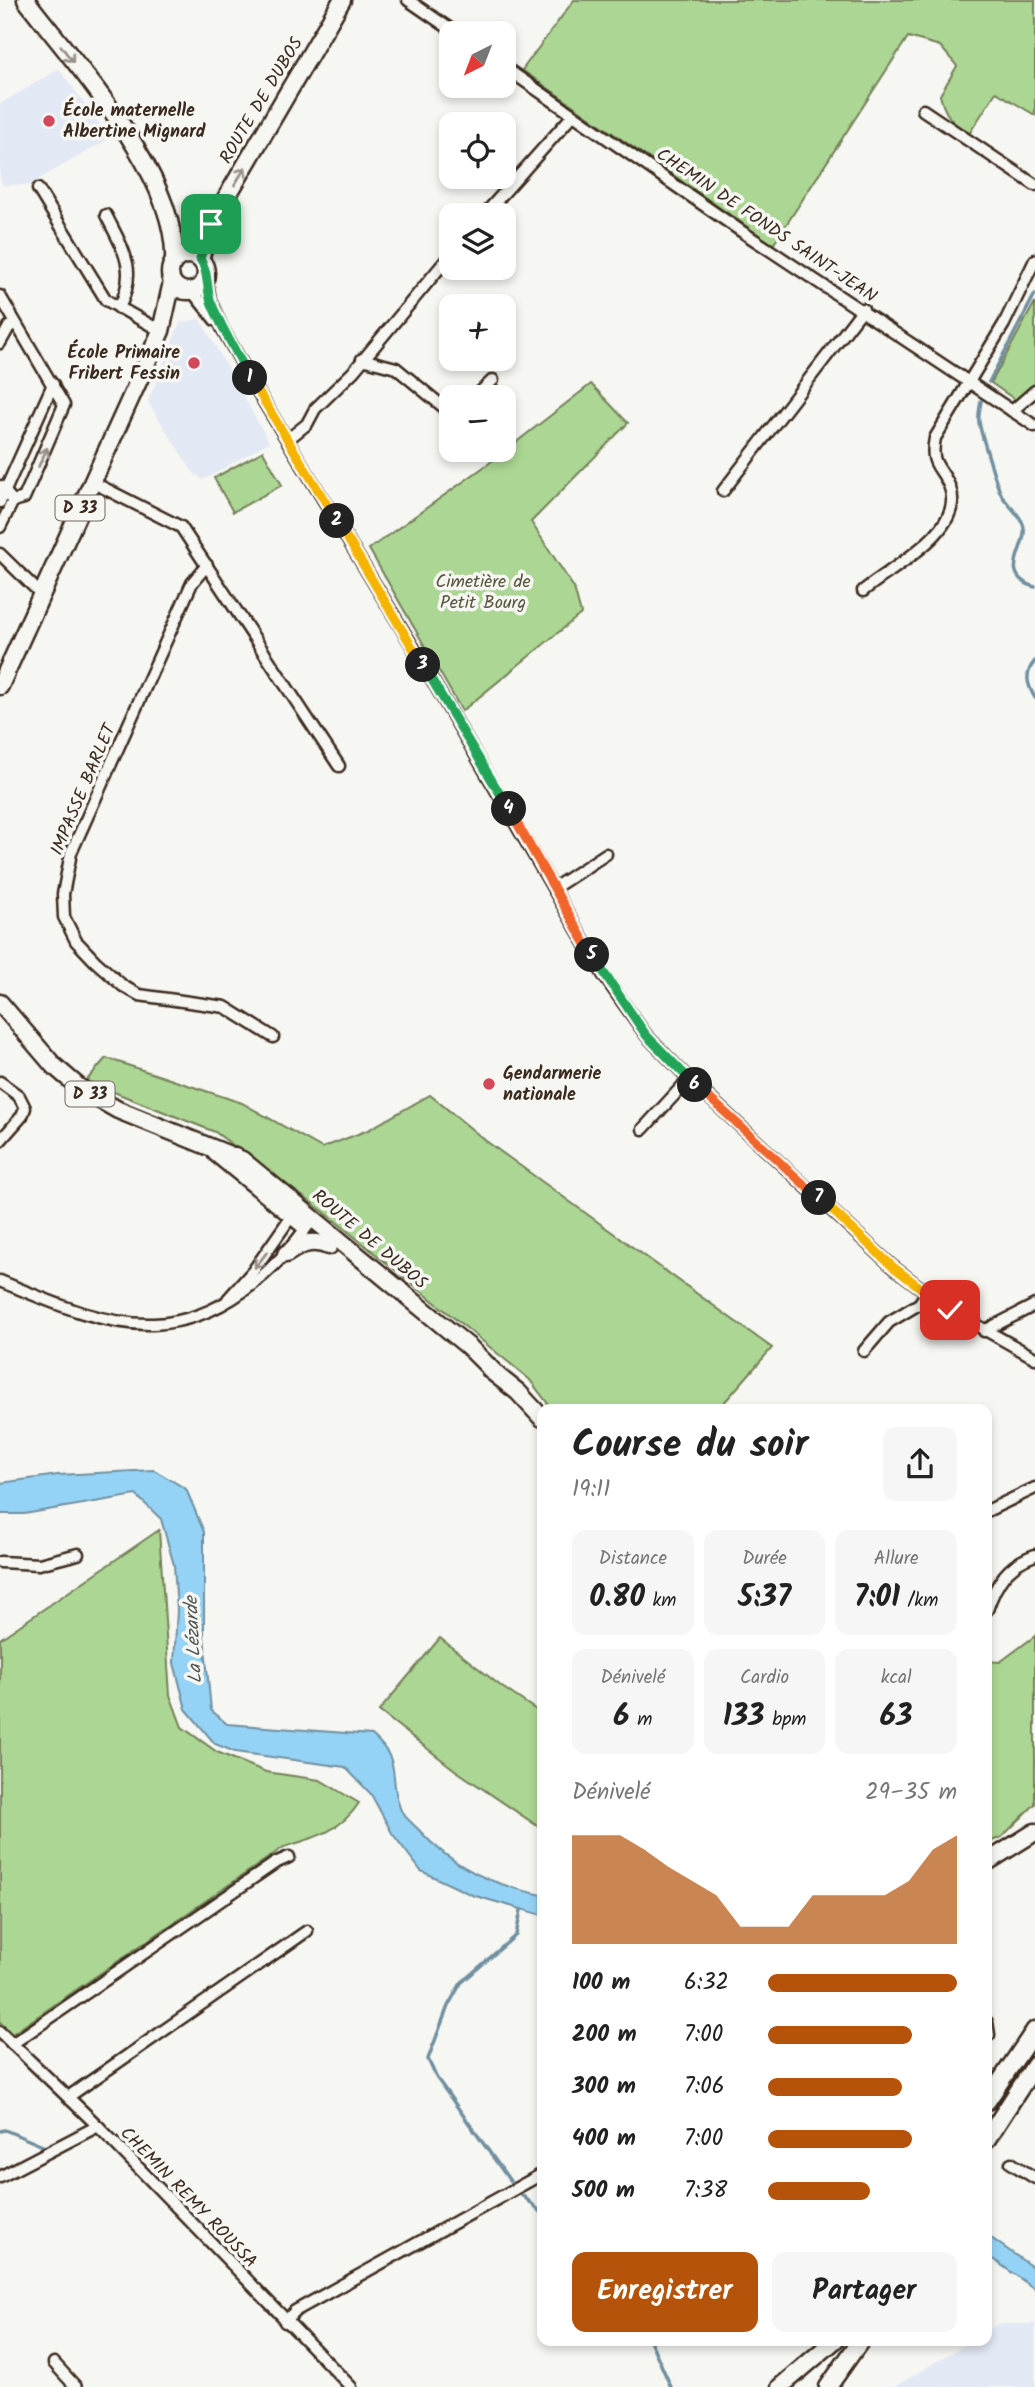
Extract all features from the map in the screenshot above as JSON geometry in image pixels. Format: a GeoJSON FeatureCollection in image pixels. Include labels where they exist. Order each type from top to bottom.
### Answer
{"type":"FeatureCollection","features":[{"type":"Feature","properties":{"kind":"main road"},"geometry":{"type":"LineString","coordinates":[[26,0],[140,154],[167,211],[175,239],[174,261],[169,271],[172,282],[190,291],[203,282],[206,276],[200,259],[184,255],[174,261]]}},
{"type":"Feature","properties":{"kind":"main road","name":"ROUTE DE DUBOS"},"geometry":{"type":"LineString","coordinates":[[200,259],[211,224],[342,0]]}},
{"type":"Feature","properties":{"kind":"main road","name":"D 33"},"geometry":{"type":"LineString","coordinates":[[161,331],[172,282]]}},
{"type":"Feature","properties":{"kind":"main road","name":"D 33"},"geometry":{"type":"LineString","coordinates":[[0,686],[161,331],[190,291]]}},
{"type":"Feature","properties":{"kind":"main road","name":"ROUTE DE DUBOS"},"geometry":{"type":"LineString","coordinates":[[0,1003],[53,1065],[81,1089],[118,1110],[208,1146],[469,1348],[497,1375]]}},
{"type":"Feature","properties":{"kind":"main road","name":"ROUTE DE DUBOS"},"geometry":{"type":"LineString","coordinates":[[310,1223],[329,1246],[463,1353],[519,1392],[537,1412]]}},
{"type":"Feature","properties":{"kind":"main road"},"geometry":{"type":"LineString","coordinates":[[286,1254],[307,1242],[317,1241],[329,1246]]}},
{"type":"Feature","properties":{"kind":"main road"},"geometry":{"type":"LineString","coordinates":[[992,1859],[1035,1832]]}},
{"type":"Feature","properties":{"kind":"main road"},"geometry":{"type":"LineString","coordinates":[[996,2086],[1013,2046],[1035,2016]]}},
{"type":"Feature","properties":{"kind":"main road"},"geometry":{"type":"LineString","coordinates":[[992,2093],[1035,2029]]}},
{"type":"Feature","properties":{"kind":"main road"},"geometry":{"type":"LineString","coordinates":[[992,2130],[1035,2065]]}},
{"type":"Feature","properties":{"kind":"main road"},"geometry":{"type":"LineString","coordinates":[[992,2132],[1035,2079]]}},
{"type":"Feature","properties":{"kind":"main road"},"geometry":{"type":"LineString","coordinates":[[780,2387],[818,2346]]}},
{"type":"Feature","properties":{"kind":"main road"},"geometry":{"type":"LineString","coordinates":[[794,2387],[831,2346]]}},
{"type":"Feature","properties":{"kind":"main road"},"geometry":{"type":"LineString","coordinates":[[821,2387],[857,2347]]}},
{"type":"Feature","properties":{"kind":"main road"},"geometry":{"type":"LineString","coordinates":[[828,2387],[857,2347]]}},
{"type":"Feature","properties":{"kind":"street"},"geometry":{"type":"LineString","coordinates":[[408,0],[439,21]]}},
{"type":"Feature","properties":{"kind":"street","name":"CHEMIN DE FONDS SAINT-JEAN"},"geometry":{"type":"LineString","coordinates":[[516,75],[741,231],[863,309],[1035,426]]}},
{"type":"Feature","properties":{"kind":"street"},"geometry":{"type":"LineString","coordinates":[[923,110],[1035,185]]}},
{"type":"Feature","properties":{"kind":"street"},"geometry":{"type":"LineString","coordinates":[[495,203],[573,115]]}},
{"type":"Feature","properties":{"kind":"street"},"geometry":{"type":"LineString","coordinates":[[38,189],[96,287],[119,309],[161,331]]}},
{"type":"Feature","properties":{"kind":"street"},"geometry":{"type":"LineString","coordinates":[[106,215],[126,254],[130,276],[119,309]]}},
{"type":"Feature","properties":{"kind":"street"},"geometry":{"type":"LineString","coordinates":[[863,590],[884,573],[898,568],[928,542],[949,512],[953,501],[950,487],[932,454],[934,438],[1004,324],[1035,260]]}},
{"type":"Feature","properties":{"kind":"street"},"geometry":{"type":"LineString","coordinates":[[287,440],[307,424],[312,413],[439,268]]}},
{"type":"Feature","properties":{"kind":"street"},"geometry":{"type":"LineString","coordinates":[[206,276],[210,300],[222,328],[413,647],[604,976],[632,1017],[654,1045],[689,1079],[926,1294],[984,1331],[1035,1358]]}},
{"type":"Feature","properties":{"kind":"street"},"geometry":{"type":"LineString","coordinates":[[190,291],[222,328]]}},
{"type":"Feature","properties":{"kind":"street"},"geometry":{"type":"LineString","coordinates":[[0,296],[63,399],[63,412],[24,498],[13,501],[0,527]]}},
{"type":"Feature","properties":{"kind":"street"},"geometry":{"type":"LineString","coordinates":[[723,491],[863,309]]}},
{"type":"Feature","properties":{"kind":"street"},"geometry":{"type":"LineString","coordinates":[[0,343],[9,327],[16,324]]}},
{"type":"Feature","properties":{"kind":"street"},"geometry":{"type":"LineString","coordinates":[[362,359],[396,368],[439,403]]}},
{"type":"Feature","properties":{"kind":"street"},"geometry":{"type":"LineString","coordinates":[[487,385],[492,380]]}},
{"type":"Feature","properties":{"kind":"street"},"geometry":{"type":"LineString","coordinates":[[0,502],[3,489],[53,384]]}},
{"type":"Feature","properties":{"kind":"street"},"geometry":{"type":"LineString","coordinates":[[1012,411],[1035,391]]}},
{"type":"Feature","properties":{"kind":"street"},"geometry":{"type":"LineString","coordinates":[[92,482],[181,527],[339,766]]}},
{"type":"Feature","properties":{"kind":"street"},"geometry":{"type":"LineString","coordinates":[[3,489],[13,501]]}},
{"type":"Feature","properties":{"kind":"street"},"geometry":{"type":"LineString","coordinates":[[0,554],[42,595]]}},
{"type":"Feature","properties":{"kind":"street","name":"IMPASSE BARLET"},"geometry":{"type":"LineString","coordinates":[[207,565],[192,583],[71,853],[62,900],[64,917],[76,941],[123,986],[151,998],[225,1007],[273,1037]]}},
{"type":"Feature","properties":{"kind":"street"},"geometry":{"type":"LineString","coordinates":[[554,887],[606,853]]}},
{"type":"Feature","properties":{"kind":"street"},"geometry":{"type":"LineString","coordinates":[[643,1129],[689,1079]]}},
{"type":"Feature","properties":{"kind":"street"},"geometry":{"type":"LineString","coordinates":[[0,1082],[19,1096],[25,1108],[22,1116],[0,1141]]}},
{"type":"Feature","properties":{"kind":"street"},"geometry":{"type":"LineString","coordinates":[[225,1301],[253,1271],[295,1211]]}},
{"type":"Feature","properties":{"kind":"street"},"geometry":{"type":"LineString","coordinates":[[0,1281],[53,1302],[133,1322],[169,1322],[251,1288],[286,1254],[310,1223]]}},
{"type":"Feature","properties":{"kind":"street"},"geometry":{"type":"LineString","coordinates":[[864,1351],[889,1322],[919,1304],[926,1294]]}},
{"type":"Feature","properties":{"kind":"street"},"geometry":{"type":"LineString","coordinates":[[984,1331],[1035,1305]]}},
{"type":"Feature","properties":{"kind":"street"},"geometry":{"type":"LineString","coordinates":[[992,1509],[1035,1488]]}},
{"type":"Feature","properties":{"kind":"street"},"geometry":{"type":"LineString","coordinates":[[0,1562],[39,1564],[78,1554]]}},
{"type":"Feature","properties":{"kind":"street"},"geometry":{"type":"LineString","coordinates":[[992,1596],[996,1584],[1016,1564],[1035,1555]]}},
{"type":"Feature","properties":{"kind":"street"},"geometry":{"type":"LineString","coordinates":[[12,2044],[275,1863],[289,1857]]}},
{"type":"Feature","properties":{"kind":"street"},"geometry":{"type":"LineString","coordinates":[[68,2097],[307,1931]]}},
{"type":"Feature","properties":{"kind":"street","name":"CHEMIN REMY ROUSSA"},"geometry":{"type":"LineString","coordinates":[[0,2032],[98,2126],[285,2322],[351,2387]]}},
{"type":"Feature","properties":{"kind":"street"},"geometry":{"type":"LineString","coordinates":[[0,2177],[98,2126]]}},
{"type":"Feature","properties":{"kind":"street"},"geometry":{"type":"LineString","coordinates":[[1011,2163],[1035,2178]]}},
{"type":"Feature","properties":{"kind":"street"},"geometry":{"type":"LineString","coordinates":[[285,2322],[295,2311],[537,2177]]}},
{"type":"Feature","properties":{"kind":"street"},"geometry":{"type":"LineString","coordinates":[[54,2363],[76,2387]]}},
{"type":"Feature","properties":{"kind":"shaded area","name":"École maternelle Albertine Mignard"},"geometry":{"type":"Polygon","coordinates":[[[59,69],[110,138],[29,185],[3,185],[0,179],[0,104],[59,69]]]}},
{"type":"Feature","properties":{"kind":"shaded area","name":"École Primaire Fribert Fessin"},"geometry":{"type":"Polygon","coordinates":[[[200,319],[269,442],[203,480],[192,471],[148,402],[180,323],[200,319]]]}},
{"type":"Feature","properties":{"kind":"shaded area"},"geometry":{"type":"Polygon","coordinates":[[[999,2324],[1035,2324],[1035,2387],[894,2387],[963,2346],[992,2346],[992,2328],[999,2324]]]}},
{"type":"Feature","properties":{"kind":"green space"},"geometry":{"type":"Polygon","coordinates":[[[574,0],[1035,0],[1035,115],[996,92],[969,134],[950,118],[940,95],[957,66],[940,46],[908,37],[773,245],[522,70],[574,0]]]}},
{"type":"Feature","properties":{"kind":"green space"},"geometry":{"type":"Polygon","coordinates":[[[1035,302],[1035,391],[1020,403],[991,383],[1035,302]]]}},
{"type":"Feature","properties":{"kind":"green space","name":"Cimetière de Petit Bourg"},"geometry":{"type":"Polygon","coordinates":[[[591,384],[628,423],[531,522],[574,588],[581,614],[462,711],[369,549],[491,462],[516,462],[516,442],[591,384]]]}},
{"type":"Feature","properties":{"kind":"green space"},"geometry":{"type":"Polygon","coordinates":[[[263,451],[282,485],[233,512],[214,478],[263,451]]]}},
{"type":"Feature","properties":{"kind":"green space"},"geometry":{"type":"Polygon","coordinates":[[[106,1058],[242,1103],[322,1148],[368,1130],[430,1095],[486,1141],[772,1348],[723,1404],[548,1404],[529,1379],[324,1212],[215,1132],[86,1081],[106,1058]]]}},
{"type":"Feature","properties":{"kind":"green space"},"geometry":{"type":"Polygon","coordinates":[[[159,1530],[170,1695],[182,1727],[217,1752],[266,1772],[320,1780],[359,1803],[336,1827],[317,1837],[284,1847],[12,2034],[0,2022],[0,1639],[159,1530]]]}},
{"type":"Feature","properties":{"kind":"green space"},"geometry":{"type":"Polygon","coordinates":[[[1035,1636],[1035,1804],[1002,1837],[992,1841],[992,1661],[1000,1662],[1035,1636]]]}},
{"type":"Feature","properties":{"kind":"green space"},"geometry":{"type":"Polygon","coordinates":[[[440,1638],[537,1711],[537,1826],[455,1770],[379,1711],[440,1638]]]}},
{"type":"Feature","properties":{"kind":"water","name":"La Lézarde"},"geometry":{"type":"Polygon","coordinates":[[[154,1470],[186,1489],[204,1532],[204,1636],[211,1710],[227,1724],[372,1735],[388,1753],[401,1811],[407,1818],[444,1854],[459,1864],[489,1880],[537,1894],[537,1914],[472,1895],[421,1871],[392,1833],[371,1794],[345,1767],[235,1752],[215,1744],[186,1709],[174,1663],[177,1610],[174,1565],[161,1519],[136,1495],[24,1514],[0,1514],[0,1483],[58,1475],[154,1470]]]}},
{"type":"Feature","properties":{"kind":"water"},"geometry":{"type":"Polygon","coordinates":[[[992,2239],[1035,2269],[1035,2289],[992,2259],[992,2239]]]}},
{"type":"Feature","properties":{"kind":"waterway"},"geometry":{"type":"LineString","coordinates":[[989,382],[1035,294]]}},
{"type":"Feature","properties":{"kind":"waterway"},"geometry":{"type":"LineString","coordinates":[[981,401],[979,422],[996,480],[1001,494],[1023,524],[1024,532],[1015,567],[1017,575],[1035,587]]}},
{"type":"Feature","properties":{"kind":"waterway"},"geometry":{"type":"LineString","coordinates":[[1035,661],[1029,670],[1028,679],[1035,698]]}},
{"type":"Feature","properties":{"kind":"waterway"},"geometry":{"type":"LineString","coordinates":[[510,2181],[436,2077],[428,2059],[448,2006],[461,1983],[516,1935],[521,1910]]}},
{"type":"Feature","properties":{"kind":"waterway"},"geometry":{"type":"LineString","coordinates":[[0,2131],[5,2130],[45,2147]]}},
{"type":"Feature","properties":{"kind":"waterway"},"geometry":{"type":"LineString","coordinates":[[522,2195],[537,2208]]}},
{"type":"Feature","properties":{"kind":"waterway"},"geometry":{"type":"LineString","coordinates":[[653,2346],[671,2387]]}},
{"type":"Feature","properties":{"kind":"place","name":"École maternelle Albertine Mignard"},"geometry":{"type":"Point","coordinates":[49,121]}},
{"type":"Feature","properties":{"kind":"place","name":"École Primaire Fribert Fessin"},"geometry":{"type":"Point","coordinates":[194,363]}},
{"type":"Feature","properties":{"kind":"place","name":"Gendarmerie nationale"},"geometry":{"type":"Point","coordinates":[489,1084]}},
{"type":"Feature","properties":{"kind":"route"},"geometry":{"type":"LineString","coordinates":[[211,224],[200,259],[206,270],[210,300],[222,328],[511,813],[604,976],[654,1045],[689,1079],[892,1266],[950,1310]]}}]}
